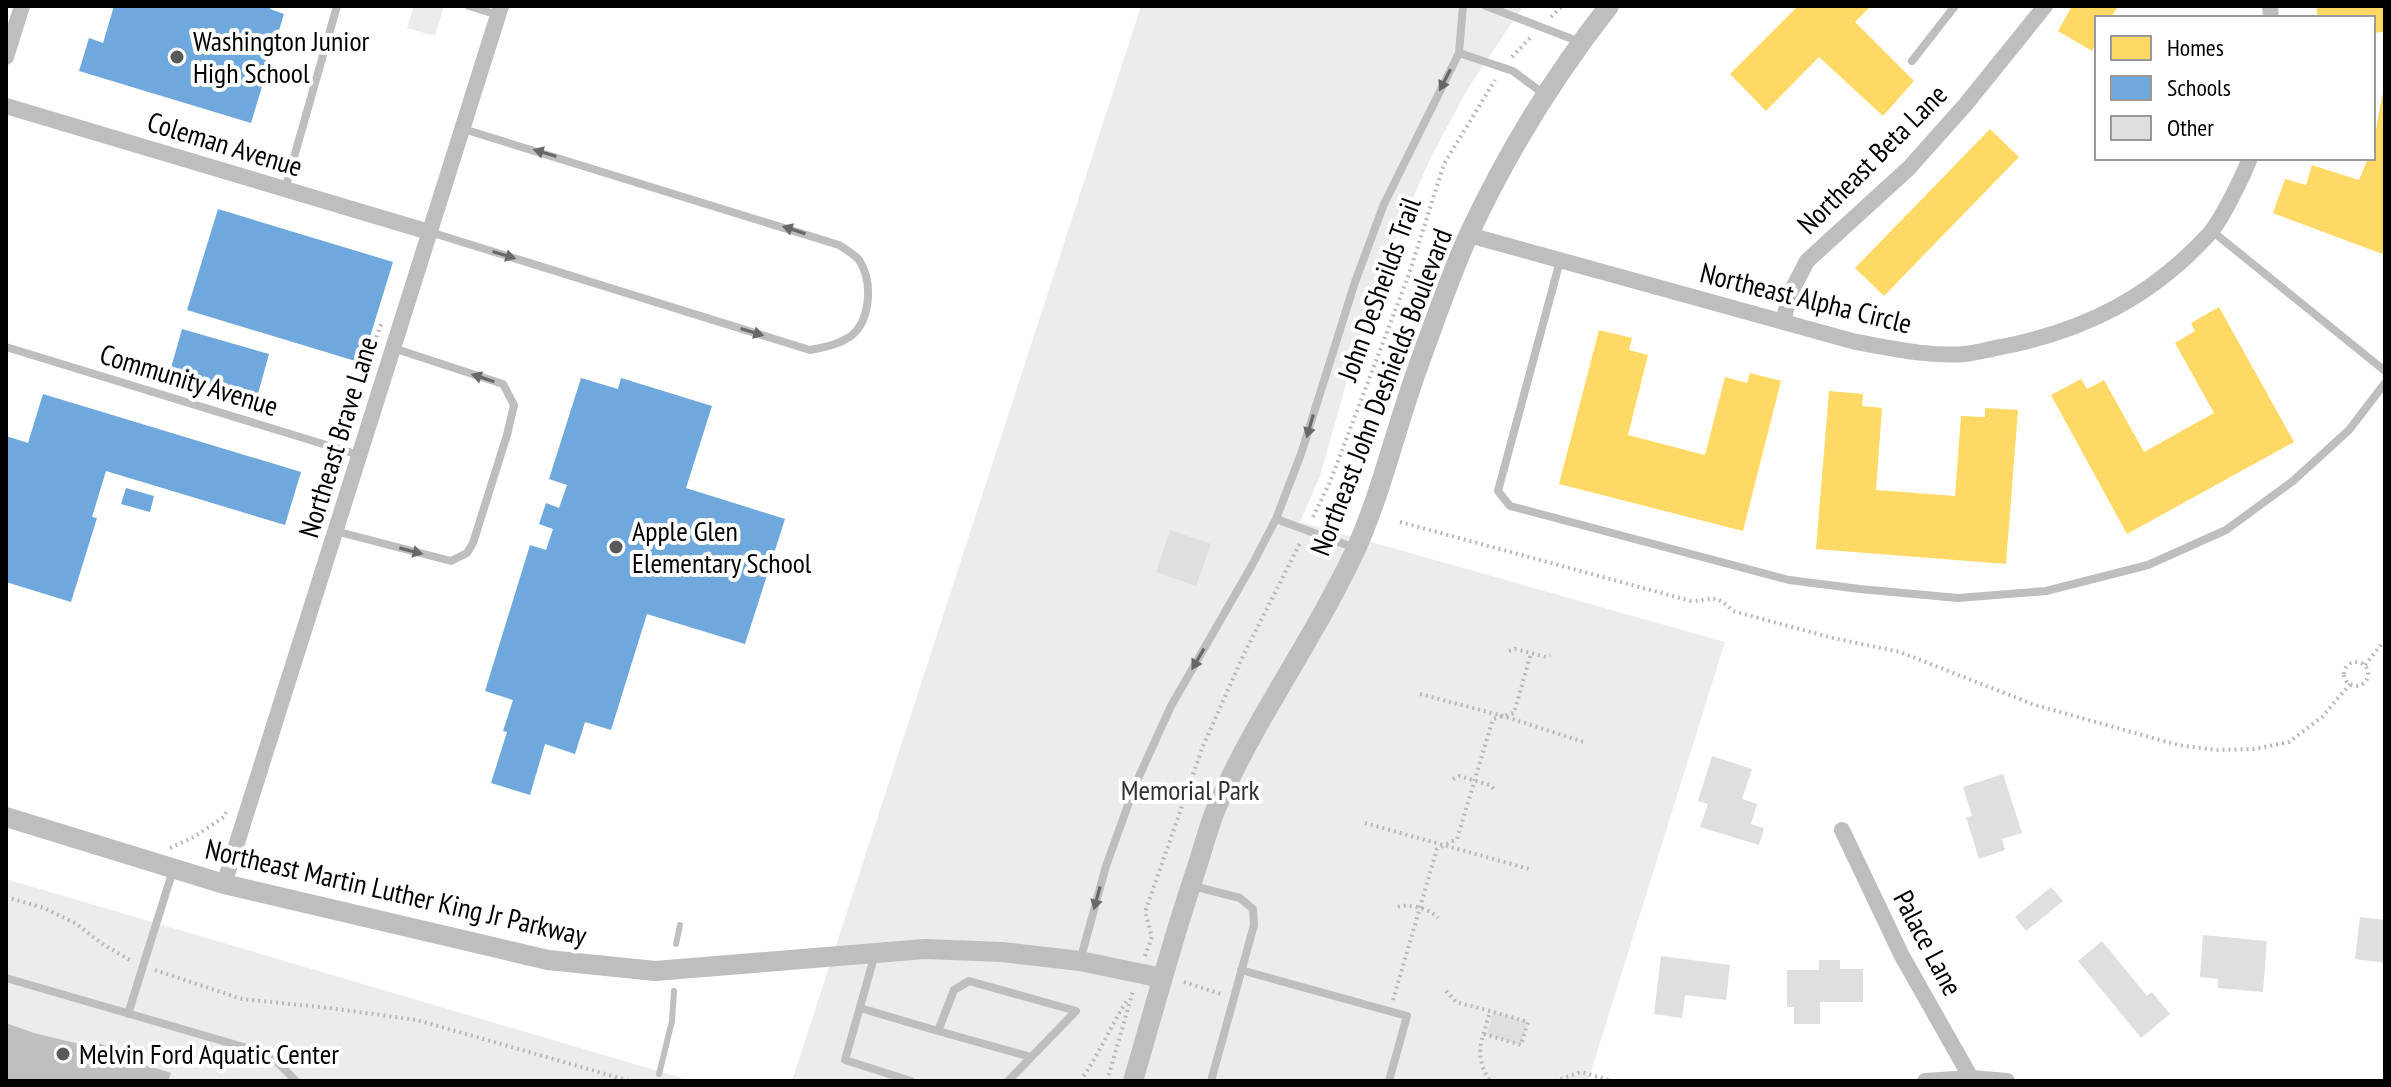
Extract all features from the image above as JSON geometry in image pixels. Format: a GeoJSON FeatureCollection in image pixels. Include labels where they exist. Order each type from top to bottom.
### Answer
{"type":"FeatureCollection","features":[{"type":"Feature","properties":{"kind":"street"},"geometry":{"type":"LineString","coordinates":[[6,57],[22,6]]}},
{"type":"Feature","properties":{"kind":"street","name":"Northeast John Deshields Boulevard"},"geometry":{"type":"LineString","coordinates":[[1133,1081],[1190,885],[1217,806],[1249,741],[1323,615],[1356,548],[1418,368],[1469,235],[1545,95],[1609,6]]}},
{"type":"Feature","properties":{"kind":"street","name":"Northeast Beta Lane"},"geometry":{"type":"LineString","coordinates":[[1783,321],[1791,292],[1807,261],[1909,168],[1966,104],[2045,6]]}},
{"type":"Feature","properties":{"kind":"street","name":"Northeast Brave Lane"},"geometry":{"type":"LineString","coordinates":[[224,884],[499,10]]}},
{"type":"Feature","properties":{"kind":"street","name":"Coleman Avenue"},"geometry":{"type":"LineString","coordinates":[[6,106],[429,232]]}},
{"type":"Feature","properties":{"kind":"street","name":"Northeast Alpha Circle"},"geometry":{"type":"LineString","coordinates":[[1469,235],[1856,342],[1920,353],[1964,354],[2029,342],[2086,324],[2124,305],[2167,273],[2212,231],[2249,160]]}},
{"type":"Feature","properties":{"kind":"street","name":"Northeast Martin Luther King Jr Parkway"},"geometry":{"type":"LineString","coordinates":[[6,817],[224,884],[548,960],[655,971],[925,949],[1002,952],[1080,961],[1162,978]]}},
{"type":"Feature","properties":{"kind":"street","name":"Palace Lane"},"geometry":{"type":"LineString","coordinates":[[1842,830],[1902,956],[1971,1078]]}},
{"type":"Feature","properties":{"kind":"street"},"geometry":{"type":"LineString","coordinates":[[1925,1081],[1971,1078],[2007,1081]]}},
{"type":"Feature","properties":{"kind":"lane"},"geometry":{"type":"LineString","coordinates":[[285,189],[337,6]]}},
{"type":"Feature","properties":{"kind":"lane"},"geometry":{"type":"LineString","coordinates":[[469,6],[499,10]]}},
{"type":"Feature","properties":{"kind":"lane"},"geometry":{"type":"LineString","coordinates":[[1080,961],[1106,866],[1136,783],[1171,706],[1276,519],[1301,454],[1341,324],[1384,204],[1459,53],[1463,6]]}},
{"type":"Feature","properties":{"kind":"lane"},"geometry":{"type":"LineString","coordinates":[[1486,6],[1581,42]]}},
{"type":"Feature","properties":{"kind":"lane"},"geometry":{"type":"LineString","coordinates":[[1912,61],[1955,6]]}},
{"type":"Feature","properties":{"kind":"lane"},"geometry":{"type":"LineString","coordinates":[[1459,53],[1513,71],[1545,95]]}},
{"type":"Feature","properties":{"kind":"lane"},"geometry":{"type":"LineString","coordinates":[[429,232],[810,350],[832,346],[854,334],[867,309],[869,286],[858,260],[839,245],[460,128]]}},
{"type":"Feature","properties":{"kind":"lane"},"geometry":{"type":"LineString","coordinates":[[2212,231],[2385,371]]}},
{"type":"Feature","properties":{"kind":"lane"},"geometry":{"type":"LineString","coordinates":[[1560,261],[1498,491],[1510,506],[1789,580],[1958,598],[2046,591],[2148,565],[2226,530],[2293,481],[2349,430],[2385,383]]}},
{"type":"Feature","properties":{"kind":"lane","name":"Community Avenue"},"geometry":{"type":"LineString","coordinates":[[6,347],[359,455]]}},
{"type":"Feature","properties":{"kind":"lane"},"geometry":{"type":"LineString","coordinates":[[335,531],[451,561],[467,553],[473,543],[489,493],[514,405],[503,384],[393,348]]}},
{"type":"Feature","properties":{"kind":"lane"},"geometry":{"type":"LineString","coordinates":[[1276,519],[1356,548]]}},
{"type":"Feature","properties":{"kind":"lane"},"geometry":{"type":"LineString","coordinates":[[128,1014],[173,870]]}},
{"type":"Feature","properties":{"kind":"lane"},"geometry":{"type":"LineString","coordinates":[[1190,885],[1240,898],[1253,909],[1254,925],[1211,1081]]}},
{"type":"Feature","properties":{"kind":"lane"},"geometry":{"type":"LineString","coordinates":[[875,952],[845,1060],[911,1081]]}},
{"type":"Feature","properties":{"kind":"lane"},"geometry":{"type":"LineString","coordinates":[[1241,970],[1407,1016],[1389,1081]]}},
{"type":"Feature","properties":{"kind":"lane"},"geometry":{"type":"LineString","coordinates":[[6,978],[261,1052],[276,1061],[296,1081]]}},
{"type":"Feature","properties":{"kind":"lane"},"geometry":{"type":"LineString","coordinates":[[938,1031],[954,990],[969,981],[1076,1011],[1008,1081]]}},
{"type":"Feature","properties":{"kind":"lane"},"geometry":{"type":"LineString","coordinates":[[860,1008],[1031,1057]]}},
{"type":"Feature","properties":{"kind":"path"},"geometry":{"type":"LineString","coordinates":[[1550,18],[1562,6]]}},
{"type":"Feature","properties":{"kind":"path"},"geometry":{"type":"LineString","coordinates":[[1512,58],[1534,34]]}},
{"type":"Feature","properties":{"kind":"path","name":"John DeSheilds Trail"},"geometry":{"type":"LineString","coordinates":[[1313,517],[1330,482],[1409,274],[1444,164],[1495,80]]}},
{"type":"Feature","properties":{"kind":"path"},"geometry":{"type":"LineString","coordinates":[[1400,522],[1691,601],[1711,597],[1733,611],[1900,652],[2035,705],[2178,745],[2234,751],[2289,742],[2322,717],[2350,684]]}},
{"type":"Feature","properties":{"kind":"path"},"geometry":{"type":"LineString","coordinates":[[1147,948],[1152,937],[1145,912],[1203,746],[1243,656],[1304,535]]}},
{"type":"Feature","properties":{"kind":"path"},"geometry":{"type":"LineString","coordinates":[[2365,665],[2385,640]]}},
{"type":"Feature","properties":{"kind":"path"},"geometry":{"type":"LineString","coordinates":[[1512,648],[1548,658]]}},
{"type":"Feature","properties":{"kind":"path"},"geometry":{"type":"LineString","coordinates":[[1390,1012],[1437,849],[1457,839],[1493,719],[1514,713],[1531,653]]}},
{"type":"Feature","properties":{"kind":"path"},"geometry":{"type":"LineString","coordinates":[[2357,661],[2365,665],[2369,675],[2365,683],[2358,686],[2350,684],[2344,674],[2346,666],[2357,661]]}},
{"type":"Feature","properties":{"kind":"path"},"geometry":{"type":"LineString","coordinates":[[1420,694],[1587,743]]}},
{"type":"Feature","properties":{"kind":"path"},"geometry":{"type":"LineString","coordinates":[[1453,779],[1458,774],[1493,786]]}},
{"type":"Feature","properties":{"kind":"path"},"geometry":{"type":"LineString","coordinates":[[1365,823],[1529,869]]}},
{"type":"Feature","properties":{"kind":"path"},"geometry":{"type":"LineString","coordinates":[[6,897],[44,908],[75,923],[104,945],[143,965],[242,999],[417,1020],[630,1081]]}},
{"type":"Feature","properties":{"kind":"path"},"geometry":{"type":"LineString","coordinates":[[1401,904],[1437,914]]}},
{"type":"Feature","properties":{"kind":"path"},"geometry":{"type":"LineString","coordinates":[[1184,982],[1234,998]]}},
{"type":"Feature","properties":{"kind":"path"},"geometry":{"type":"LineString","coordinates":[[1446,991],[1456,1002],[1528,1022],[1521,1045],[1484,1034]]}},
{"type":"Feature","properties":{"kind":"path"},"geometry":{"type":"LineString","coordinates":[[1080,1081],[1132,993],[1107,1081]]}},
{"type":"Feature","properties":{"kind":"path"},"geometry":{"type":"LineString","coordinates":[[1490,1011],[1480,1052],[1480,1066],[1490,1081]]}},
{"type":"Feature","properties":{"kind":"path"},"geometry":{"type":"LineString","coordinates":[[1555,1081],[1581,1072],[1612,1081]]}},
{"type":"Feature","properties":{"kind":"green space"},"geometry":{"type":"Polygon","coordinates":[[[414,6],[444,6],[435,36],[407,28],[414,6]]]}},
{"type":"Feature","properties":{"kind":"green space","name":"Memorial Park"},"geometry":{"type":"Polygon","coordinates":[[[1141,6],[1523,6],[1467,90],[1430,159],[1389,254],[1350,370],[1320,476],[1300,522],[1725,642],[1588,1081],[792,1081],[1141,6]]]}},
{"type":"Feature","properties":{"kind":"green space"},"geometry":{"type":"Polygon","coordinates":[[[6,879],[692,1081],[6,1081],[6,879]]]}},
{"type":"Feature","properties":{"kind":"shaded area","name":"Melvin Ford Aquatic Center"},"geometry":{"type":"Polygon","coordinates":[[[6,1023],[96,1048],[98,1043],[122,1051],[121,1057],[171,1073],[168,1081],[6,1081],[6,1023]]]}},
{"type":"Feature","properties":{"kind":"building: Homes"},"geometry":{"type":"Polygon","coordinates":[[[1798,6],[1871,6],[1855,22],[1914,81],[1883,116],[1819,57],[1766,111],[1730,74],[1798,6]]]}},
{"type":"Feature","properties":{"kind":"building: Homes"},"geometry":{"type":"Polygon","coordinates":[[[2072,6],[2118,6],[2112,16],[2095,16],[2095,46],[2092,51],[2058,31],[2072,6]]]}},
{"type":"Feature","properties":{"kind":"building: Homes"},"geometry":{"type":"Polygon","coordinates":[[[2316,6],[2385,6],[2385,32],[2375,33],[2375,16],[2318,16],[2316,6]]]}},
{"type":"Feature","properties":{"kind":"building: Homes"},"geometry":{"type":"Polygon","coordinates":[[[2383,91],[2385,255],[2273,213],[2285,179],[2306,185],[2312,165],[2359,180],[2367,160],[2375,160],[2375,134],[2383,91]]]}},
{"type":"Feature","properties":{"kind":"building: Homes"},"geometry":{"type":"Polygon","coordinates":[[[1990,129],[2019,157],[1884,296],[1855,268],[1990,129]]]}},
{"type":"Feature","properties":{"kind":"building: Homes"},"geometry":{"type":"Polygon","coordinates":[[[2219,307],[2294,442],[2127,534],[2051,395],[2081,379],[2087,389],[2104,380],[2144,452],[2214,413],[2175,343],[2195,331],[2191,323],[2219,307]]]}},
{"type":"Feature","properties":{"kind":"building: Homes"},"geometry":{"type":"Polygon","coordinates":[[[1599,330],[1632,338],[1629,350],[1648,355],[1628,435],[1705,455],[1725,377],[1747,383],[1750,373],[1781,381],[1743,531],[1559,484],[1599,330]]]}},
{"type":"Feature","properties":{"kind":"building: Homes"},"geometry":{"type":"Polygon","coordinates":[[[1829,391],[1863,394],[1862,406],[1882,408],[1876,490],[1955,496],[1961,416],[1985,417],[1985,408],[2018,410],[2006,564],[1816,549],[1829,391]]]}},
{"type":"Feature","properties":{"kind":"building: Schools","name":"Washington Junior High School"},"geometry":{"type":"Polygon","coordinates":[[[114,6],[271,6],[270,9],[284,14],[251,123],[79,71],[89,38],[103,43],[114,6]]]}},
{"type":"Feature","properties":{"kind":"building: Schools"},"geometry":{"type":"Polygon","coordinates":[[[218,209],[393,262],[362,363],[187,310],[218,209]]]}},
{"type":"Feature","properties":{"kind":"building: Schools"},"geometry":{"type":"Polygon","coordinates":[[[182,329],[269,354],[256,401],[169,375],[182,329]]]}},
{"type":"Feature","properties":{"kind":"building: Schools"},"geometry":{"type":"Polygon","coordinates":[[[581,378],[618,389],[621,378],[712,406],[686,488],[785,519],[745,644],[647,614],[611,730],[585,722],[575,754],[545,744],[530,795],[491,783],[513,700],[485,691],[530,545],[546,550],[553,529],[539,524],[546,503],[559,508],[567,485],[549,479],[581,378]]]}},
{"type":"Feature","properties":{"kind":"building: Schools"},"geometry":{"type":"Polygon","coordinates":[[[43,394],[301,472],[285,525],[106,471],[92,517],[97,518],[71,602],[6,582],[6,436],[28,443],[43,394]]]}},
{"type":"Feature","properties":{"kind":"building: Schools"},"geometry":{"type":"Polygon","coordinates":[[[126,488],[154,496],[150,512],[121,504],[126,488]]]}},
{"type":"Feature","properties":{"kind":"building: Other"},"geometry":{"type":"Polygon","coordinates":[[[1170,530],[1211,544],[1196,586],[1156,572],[1170,530]]]}},
{"type":"Feature","properties":{"kind":"building: Other"},"geometry":{"type":"Polygon","coordinates":[[[1712,756],[1752,769],[1742,799],[1757,804],[1751,824],[1764,828],[1759,845],[1700,827],[1708,804],[1698,801],[1712,756]]]}},
{"type":"Feature","properties":{"kind":"building: Other"},"geometry":{"type":"Polygon","coordinates":[[[2003,774],[2022,833],[2002,839],[2005,850],[1979,859],[1966,817],[1972,816],[1963,787],[2003,774]]]}},
{"type":"Feature","properties":{"kind":"building: Other"},"geometry":{"type":"Polygon","coordinates":[[[2051,887],[2063,901],[2026,931],[2015,917],[2051,887]]]}},
{"type":"Feature","properties":{"kind":"building: Other"},"geometry":{"type":"Polygon","coordinates":[[[2360,917],[2385,920],[2385,963],[2355,959],[2360,917]]]}},
{"type":"Feature","properties":{"kind":"building: Other"},"geometry":{"type":"Polygon","coordinates":[[[2203,935],[2267,941],[2263,992],[2218,988],[2218,979],[2200,977],[2203,935]]]}},
{"type":"Feature","properties":{"kind":"building: Other"},"geometry":{"type":"Polygon","coordinates":[[[2102,941],[2147,996],[2152,992],[2170,1014],[2141,1038],[2078,961],[2102,941]]]}},
{"type":"Feature","properties":{"kind":"building: Other"},"geometry":{"type":"Polygon","coordinates":[[[1661,956],[1730,965],[1726,1000],[1685,995],[1682,1018],[1654,1014],[1661,956]]]}},
{"type":"Feature","properties":{"kind":"building: Other"},"geometry":{"type":"Polygon","coordinates":[[[1819,960],[1840,960],[1840,969],[1863,969],[1863,1002],[1820,1002],[1820,1024],[1794,1024],[1794,1007],[1787,1007],[1787,970],[1819,970],[1819,960]]]}},
{"type":"Feature","properties":{"kind":"building: Other"},"geometry":{"type":"Polygon","coordinates":[[[1493,1012],[1528,1022],[1521,1045],[1487,1035],[1493,1012]]]}},
{"type":"Feature","properties":{"kind":"waterway"},"geometry":{"type":"LineString","coordinates":[[676,944],[680,925]]}},
{"type":"Feature","properties":{"kind":"waterway"},"geometry":{"type":"LineString","coordinates":[[659,1074],[672,1021],[674,991]]}},
{"type":"Feature","properties":{"kind":"place","name":"Washington Junior High School"},"geometry":{"type":"Point","coordinates":[177,57]}},
{"type":"Feature","properties":{"kind":"place","name":"Apple Glen Elementary School"},"geometry":{"type":"Point","coordinates":[616,547]}},
{"type":"Feature","properties":{"kind":"place","name":"Melvin Ford Aquatic Center"},"geometry":{"type":"Point","coordinates":[63,1054]}}]}
